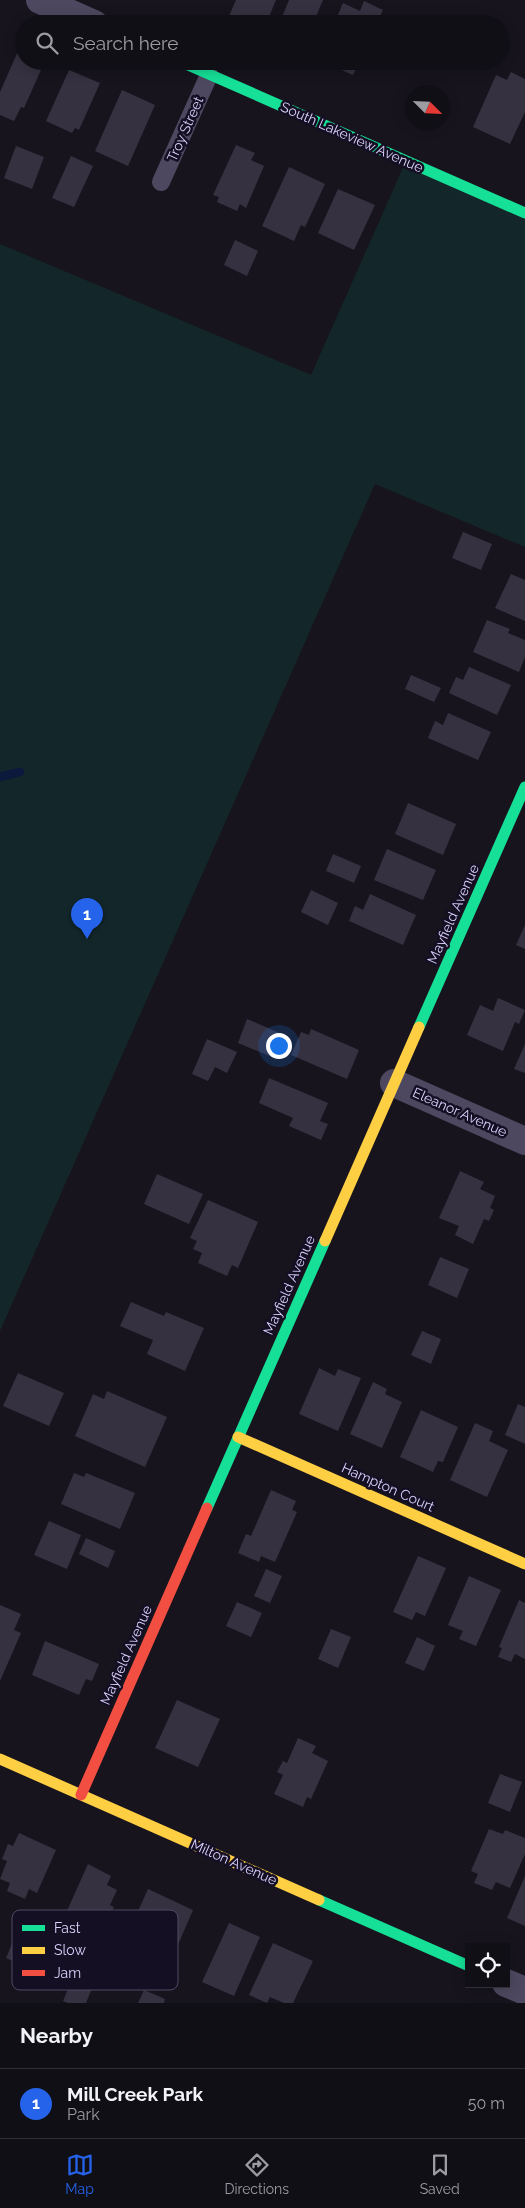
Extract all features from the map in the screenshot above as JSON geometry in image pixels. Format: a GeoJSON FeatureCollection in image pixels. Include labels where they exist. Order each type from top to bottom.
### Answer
{"type":"FeatureCollection","features":[{"type":"Feature","properties":{"kind":"street"},"geometry":{"type":"LineString","coordinates":[[40,0],[74,15]]}},
{"type":"Feature","properties":{"kind":"street","name":"South Lakeview Avenue"},"geometry":{"type":"LineString","coordinates":[[199,70],[525,213]]}},
{"type":"Feature","properties":{"kind":"street","name":"Mayfield Avenue"},"geometry":{"type":"LineString","coordinates":[[81,1794],[525,787]]}},
{"type":"Feature","properties":{"kind":"street","name":"Eleanor Avenue"},"geometry":{"type":"LineString","coordinates":[[394,1083],[525,1141]]}},
{"type":"Feature","properties":{"kind":"street","name":"Hampton Court"},"geometry":{"type":"LineString","coordinates":[[238,1437],[525,1564]]}},
{"type":"Feature","properties":{"kind":"street","name":"Milton Avenue"},"geometry":{"type":"LineString","coordinates":[[0,1759],[465,1964]]}},
{"type":"Feature","properties":{"kind":"street"},"geometry":{"type":"LineString","coordinates":[[510,1985],[525,1991]]}},
{"type":"Feature","properties":{"kind":"lane","name":"Troy Street"},"geometry":{"type":"LineString","coordinates":[[162,182],[210,75]]}},
{"type":"Feature","properties":{"kind":"green space"},"geometry":{"type":"Polygon","coordinates":[[[406,161],[525,213],[525,547],[375,484],[0,1331],[0,244],[311,375],[406,161]]]}},
{"type":"Feature","properties":{"kind":"building"},"geometry":{"type":"Polygon","coordinates":[[[236,0],[276,0],[270,15],[229,15],[236,0]]]}},
{"type":"Feature","properties":{"kind":"building"},"geometry":{"type":"Polygon","coordinates":[[[289,0],[323,0],[317,15],[283,15],[289,0]]]}},
{"type":"Feature","properties":{"kind":"building"},"geometry":{"type":"Polygon","coordinates":[[[364,1],[383,10],[380,15],[338,15],[343,3],[360,11],[364,1]]]}},
{"type":"Feature","properties":{"kind":"building"},"geometry":{"type":"Polygon","coordinates":[[[15,58],[15,70],[41,70],[24,108],[21,107],[14,121],[0,115],[0,92],[15,58]]]}},
{"type":"Feature","properties":{"kind":"building"},"geometry":{"type":"Polygon","coordinates":[[[69,70],[100,83],[79,130],[75,128],[72,133],[46,121],[69,70]]]}},
{"type":"Feature","properties":{"kind":"building"},"geometry":{"type":"Polygon","coordinates":[[[342,70],[355,70],[353,75],[342,70]]]}},
{"type":"Feature","properties":{"kind":"building"},"geometry":{"type":"Polygon","coordinates":[[[511,72],[525,79],[525,112],[510,144],[473,127],[496,75],[507,80],[511,72]]]}},
{"type":"Feature","properties":{"kind":"building"},"geometry":{"type":"Polygon","coordinates":[[[122,90],[155,105],[128,166],[95,151],[122,90]]]}},
{"type":"Feature","properties":{"kind":"building"},"geometry":{"type":"Polygon","coordinates":[[[236,145],[255,153],[251,160],[264,166],[246,208],[240,204],[237,211],[217,202],[219,197],[213,195],[236,145]]]}},
{"type":"Feature","properties":{"kind":"building"},"geometry":{"type":"Polygon","coordinates":[[[16,146],[44,157],[32,189],[4,178],[16,146]]]}},
{"type":"Feature","properties":{"kind":"building"},"geometry":{"type":"Polygon","coordinates":[[[71,156],[93,166],[74,207],[52,198],[71,156]]]}},
{"type":"Feature","properties":{"kind":"building"},"geometry":{"type":"Polygon","coordinates":[[[289,167],[325,184],[305,227],[301,225],[294,241],[262,226],[289,167]]]}},
{"type":"Feature","properties":{"kind":"building"},"geometry":{"type":"Polygon","coordinates":[[[338,189],[375,205],[354,250],[318,233],[338,189]]]}},
{"type":"Feature","properties":{"kind":"building"},"geometry":{"type":"Polygon","coordinates":[[[235,240],[258,251],[247,276],[224,265],[235,240]]]}},
{"type":"Feature","properties":{"kind":"building"},"geometry":{"type":"Polygon","coordinates":[[[463,532],[492,544],[481,570],[452,558],[463,532]]]}},
{"type":"Feature","properties":{"kind":"building"},"geometry":{"type":"Polygon","coordinates":[[[511,574],[525,580],[525,621],[495,608],[511,574]]]}},
{"type":"Feature","properties":{"kind":"building"},"geometry":{"type":"Polygon","coordinates":[[[487,620],[510,629],[508,633],[525,640],[525,657],[519,672],[473,652],[487,620]]]}},
{"type":"Feature","properties":{"kind":"building"},"geometry":{"type":"Polygon","coordinates":[[[469,667],[511,685],[497,715],[449,693],[456,677],[463,680],[469,667]]]}},
{"type":"Feature","properties":{"kind":"building"},"geometry":{"type":"Polygon","coordinates":[[[411,675],[441,688],[434,702],[405,689],[411,675]]]}},
{"type":"Feature","properties":{"kind":"building"},"geometry":{"type":"Polygon","coordinates":[[[448,713],[491,732],[478,760],[428,738],[435,721],[443,725],[448,713]]]}},
{"type":"Feature","properties":{"kind":"building"},"geometry":{"type":"Polygon","coordinates":[[[408,803],[456,824],[443,855],[395,834],[408,803]]]}},
{"type":"Feature","properties":{"kind":"building"},"geometry":{"type":"Polygon","coordinates":[[[387,849],[436,870],[423,900],[374,880],[387,849]]]}},
{"type":"Feature","properties":{"kind":"building"},"geometry":{"type":"Polygon","coordinates":[[[333,854],[361,866],[354,883],[326,871],[333,854]]]}},
{"type":"Feature","properties":{"kind":"building"},"geometry":{"type":"Polygon","coordinates":[[[311,890],[338,903],[328,925],[301,912],[311,890]]]}},
{"type":"Feature","properties":{"kind":"building"},"geometry":{"type":"Polygon","coordinates":[[[370,894],[416,915],[403,945],[349,921],[355,906],[363,910],[370,894]]]}},
{"type":"Feature","properties":{"kind":"building"},"geometry":{"type":"Polygon","coordinates":[[[525,925],[525,949],[516,945],[525,925]]]}},
{"type":"Feature","properties":{"kind":"building"},"geometry":{"type":"Polygon","coordinates":[[[498,998],[525,1010],[519,1024],[515,1022],[503,1051],[467,1035],[480,1005],[493,1011],[498,998]]]}},
{"type":"Feature","properties":{"kind":"building"},"geometry":{"type":"Polygon","coordinates":[[[247,1019],[282,1034],[272,1057],[238,1043],[247,1019]]]}},
{"type":"Feature","properties":{"kind":"building"},"geometry":{"type":"Polygon","coordinates":[[[311,1029],[359,1050],[347,1079],[291,1055],[301,1032],[309,1035],[311,1029]]]}},
{"type":"Feature","properties":{"kind":"building"},"geometry":{"type":"Polygon","coordinates":[[[207,1039],[237,1052],[227,1073],[215,1067],[208,1081],[192,1074],[207,1039]]]}},
{"type":"Feature","properties":{"kind":"building"},"geometry":{"type":"Polygon","coordinates":[[[525,1044],[525,1073],[514,1069],[525,1044]]]}},
{"type":"Feature","properties":{"kind":"building"},"geometry":{"type":"Polygon","coordinates":[[[269,1078],[328,1103],[320,1121],[328,1124],[321,1140],[289,1126],[293,1118],[259,1103],[269,1078]]]}},
{"type":"Feature","properties":{"kind":"building"},"geometry":{"type":"Polygon","coordinates":[[[460,1171],[484,1182],[480,1189],[495,1196],[490,1208],[494,1210],[489,1221],[484,1219],[473,1244],[455,1235],[459,1226],[439,1218],[460,1171]]]}},
{"type":"Feature","properties":{"kind":"building"},"geometry":{"type":"Polygon","coordinates":[[[157,1174],[203,1194],[189,1224],[144,1204],[157,1174]]]}},
{"type":"Feature","properties":{"kind":"building"},"geometry":{"type":"Polygon","coordinates":[[[208,1200],[258,1222],[238,1268],[232,1265],[227,1276],[198,1263],[202,1253],[193,1249],[197,1241],[190,1238],[208,1200]]]}},
{"type":"Feature","properties":{"kind":"building"},"geometry":{"type":"Polygon","coordinates":[[[440,1257],[469,1269],[457,1298],[428,1285],[440,1257]]]}},
{"type":"Feature","properties":{"kind":"building"},"geometry":{"type":"Polygon","coordinates":[[[131,1302],[164,1316],[166,1312],[204,1328],[185,1371],[147,1354],[153,1340],[120,1326],[131,1302]]]}},
{"type":"Feature","properties":{"kind":"building"},"geometry":{"type":"Polygon","coordinates":[[[422,1331],[441,1339],[431,1364],[411,1355],[422,1331]]]}},
{"type":"Feature","properties":{"kind":"building"},"geometry":{"type":"Polygon","coordinates":[[[319,1368],[335,1376],[338,1369],[361,1378],[338,1431],[299,1414],[319,1368]]]}},
{"type":"Feature","properties":{"kind":"building"},"geometry":{"type":"Polygon","coordinates":[[[18,1373],[64,1393],[49,1426],[3,1406],[18,1373]]]}},
{"type":"Feature","properties":{"kind":"building"},"geometry":{"type":"Polygon","coordinates":[[[373,1382],[387,1389],[385,1394],[402,1402],[382,1448],[350,1434],[373,1382]]]}},
{"type":"Feature","properties":{"kind":"building"},"geometry":{"type":"Polygon","coordinates":[[[107,1391],[167,1417],[145,1467],[75,1436],[93,1394],[104,1399],[107,1391]]]}},
{"type":"Feature","properties":{"kind":"building"},"geometry":{"type":"Polygon","coordinates":[[[518,1404],[525,1407],[525,1444],[505,1435],[518,1404]]]}},
{"type":"Feature","properties":{"kind":"building"},"geometry":{"type":"Polygon","coordinates":[[[421,1410],[458,1427],[443,1462],[438,1461],[433,1472],[400,1457],[421,1410]]]}},
{"type":"Feature","properties":{"kind":"building"},"geometry":{"type":"Polygon","coordinates":[[[475,1423],[493,1431],[489,1441],[508,1450],[487,1497],[450,1480],[475,1423]]]}},
{"type":"Feature","properties":{"kind":"building"},"geometry":{"type":"Polygon","coordinates":[[[74,1473],[84,1477],[86,1473],[135,1493],[120,1529],[61,1504],[74,1473]]]}},
{"type":"Feature","properties":{"kind":"building"},"geometry":{"type":"Polygon","coordinates":[[[271,1490],[296,1501],[292,1510],[297,1512],[275,1562],[261,1556],[259,1562],[238,1553],[246,1534],[251,1536],[271,1490]]]}},
{"type":"Feature","properties":{"kind":"building"},"geometry":{"type":"Polygon","coordinates":[[[49,1521],[81,1535],[67,1569],[34,1555],[49,1521]]]}},
{"type":"Feature","properties":{"kind":"building"},"geometry":{"type":"Polygon","coordinates":[[[86,1538],[115,1551],[108,1568],[79,1554],[86,1538]]]}},
{"type":"Feature","properties":{"kind":"building"},"geometry":{"type":"Polygon","coordinates":[[[418,1556],[446,1568],[425,1616],[416,1612],[412,1620],[393,1612],[418,1556]]]}},
{"type":"Feature","properties":{"kind":"building"},"geometry":{"type":"Polygon","coordinates":[[[266,1569],[282,1576],[270,1603],[254,1596],[266,1569]]]}},
{"type":"Feature","properties":{"kind":"building"},"geometry":{"type":"Polygon","coordinates":[[[469,1576],[501,1590],[476,1646],[459,1639],[463,1631],[448,1625],[469,1576]]]}},
{"type":"Feature","properties":{"kind":"building"},"geometry":{"type":"Polygon","coordinates":[[[519,1600],[525,1603],[525,1659],[515,1654],[511,1662],[498,1657],[502,1648],[499,1647],[519,1600]]]}},
{"type":"Feature","properties":{"kind":"building"},"geometry":{"type":"Polygon","coordinates":[[[237,1602],[262,1613],[251,1637],[226,1626],[237,1602]]]}},
{"type":"Feature","properties":{"kind":"building"},"geometry":{"type":"Polygon","coordinates":[[[0,1605],[21,1614],[14,1630],[21,1633],[0,1681],[0,1605]]]}},
{"type":"Feature","properties":{"kind":"building"},"geometry":{"type":"Polygon","coordinates":[[[331,1629],[351,1637],[338,1668],[318,1659],[331,1629]]]}},
{"type":"Feature","properties":{"kind":"building"},"geometry":{"type":"Polygon","coordinates":[[[417,1637],[435,1646],[424,1671],[405,1663],[417,1637]]]}},
{"type":"Feature","properties":{"kind":"building"},"geometry":{"type":"Polygon","coordinates":[[[45,1641],[99,1664],[92,1681],[86,1679],[79,1695],[32,1675],[45,1641]]]}},
{"type":"Feature","properties":{"kind":"building"},"geometry":{"type":"Polygon","coordinates":[[[177,1700],[220,1719],[198,1767],[155,1748],[177,1700]]]}},
{"type":"Feature","properties":{"kind":"building"},"geometry":{"type":"Polygon","coordinates":[[[298,1738],[316,1746],[312,1753],[328,1761],[311,1799],[307,1797],[303,1807],[274,1794],[283,1775],[277,1772],[283,1761],[287,1763],[298,1738]]]}},
{"type":"Feature","properties":{"kind":"building"},"geometry":{"type":"Polygon","coordinates":[[[500,1774],[522,1782],[510,1812],[488,1803],[500,1774]]]}},
{"type":"Feature","properties":{"kind":"building"},"geometry":{"type":"Polygon","coordinates":[[[489,1829],[503,1834],[505,1830],[525,1838],[525,1854],[510,1888],[496,1882],[492,1890],[474,1883],[478,1874],[471,1871],[489,1829]]]}},
{"type":"Feature","properties":{"kind":"building"},"geometry":{"type":"Polygon","coordinates":[[[19,1833],[56,1850],[37,1893],[29,1889],[25,1899],[7,1891],[10,1883],[0,1879],[7,1861],[2,1859],[8,1844],[13,1846],[19,1833]]]}},
{"type":"Feature","properties":{"kind":"building"},"geometry":{"type":"Polygon","coordinates":[[[88,1864],[111,1876],[107,1885],[117,1890],[110,1905],[114,1907],[112,1910],[67,1910],[88,1864]]]}},
{"type":"Feature","properties":{"kind":"building"},"geometry":{"type":"Polygon","coordinates":[[[525,1876],[525,1926],[507,1918],[525,1876]]]}},
{"type":"Feature","properties":{"kind":"building"},"geometry":{"type":"Polygon","coordinates":[[[148,1889],[193,1910],[178,1945],[178,1910],[138,1910],[148,1889]]]}},
{"type":"Feature","properties":{"kind":"building"},"geometry":{"type":"Polygon","coordinates":[[[229,1923],[260,1937],[234,1996],[202,1982],[229,1923]]]}},
{"type":"Feature","properties":{"kind":"building"},"geometry":{"type":"Polygon","coordinates":[[[273,1943],[313,1961],[293,2003],[284,2003],[270,1997],[267,2003],[249,1995],[273,1943]]]}},
{"type":"Feature","properties":{"kind":"building"},"geometry":{"type":"Polygon","coordinates":[[[12,1944],[12,1961],[6,1958],[12,1944]]]}},
{"type":"Feature","properties":{"kind":"building"},"geometry":{"type":"Polygon","coordinates":[[[68,1990],[91,1990],[86,2003],[68,2003],[63,2001],[68,1990]]]}},
{"type":"Feature","properties":{"kind":"building"},"geometry":{"type":"Polygon","coordinates":[[[144,1990],[165,1999],[164,2003],[138,2003],[144,1990]]]}},
{"type":"Feature","properties":{"kind":"waterway"},"geometry":{"type":"LineString","coordinates":[[0,777],[20,772]]}},
{"type":"Feature","properties":{"kind":"traffic: fast"},"geometry":{"type":"LineString","coordinates":[[199,70],[525,213]]}},
{"type":"Feature","properties":{"kind":"traffic: fast"},"geometry":{"type":"LineString","coordinates":[[419,1027],[525,787]]}},
{"type":"Feature","properties":{"kind":"traffic: fast"},"geometry":{"type":"LineString","coordinates":[[207,1508],[325,1241]]}},
{"type":"Feature","properties":{"kind":"traffic: fast"},"geometry":{"type":"LineString","coordinates":[[319,1900],[465,1964]]}},
{"type":"Feature","properties":{"kind":"traffic: slow"},"geometry":{"type":"LineString","coordinates":[[325,1241],[419,1027]]}},
{"type":"Feature","properties":{"kind":"traffic: slow"},"geometry":{"type":"LineString","coordinates":[[238,1437],[525,1564]]}},
{"type":"Feature","properties":{"kind":"traffic: slow"},"geometry":{"type":"LineString","coordinates":[[0,1759],[319,1900]]}},
{"type":"Feature","properties":{"kind":"traffic: jam"},"geometry":{"type":"LineString","coordinates":[[81,1795],[207,1508]]}},
{"type":"Feature","properties":{"kind":"place","name":"Mill Creek Park"},"geometry":{"type":"Point","coordinates":[87,939]}}]}
